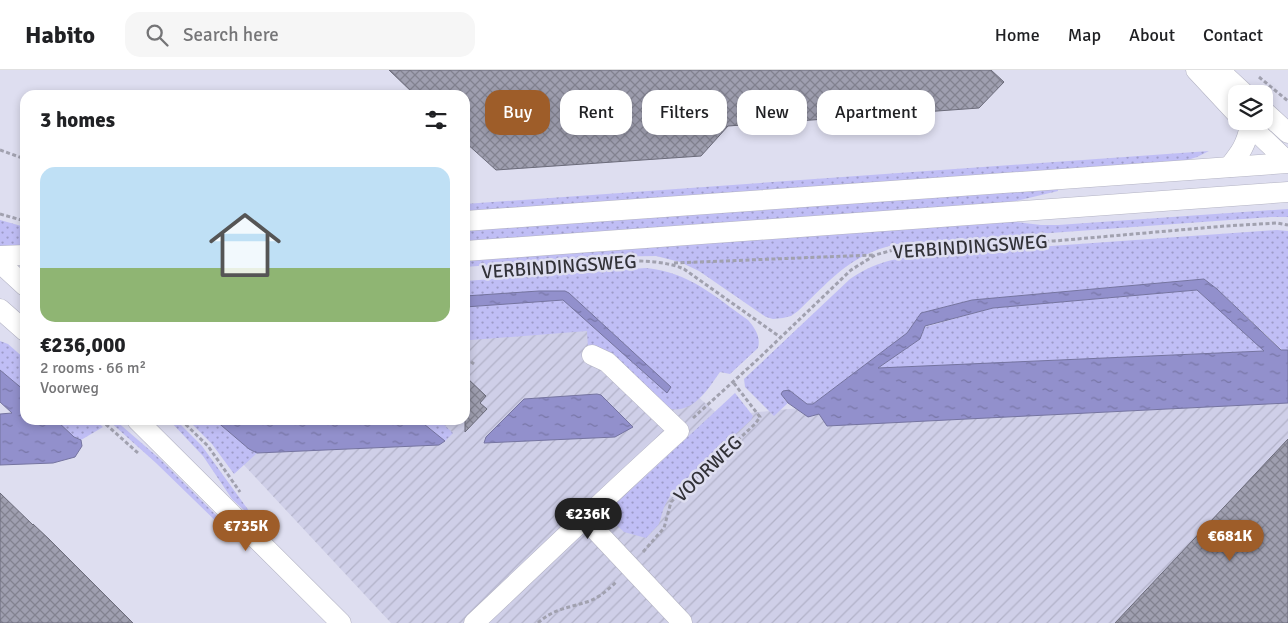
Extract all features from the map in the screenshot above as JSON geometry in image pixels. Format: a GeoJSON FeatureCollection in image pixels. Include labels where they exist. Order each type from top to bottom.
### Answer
{"type":"FeatureCollection","features":[{"type":"Feature","properties":{"kind":"street"},"geometry":{"type":"LineString","coordinates":[[1196,70],[1228,103]]}},
{"type":"Feature","properties":{"kind":"street"},"geometry":{"type":"LineString","coordinates":[[1219,70],[1235,85]]}},
{"type":"Feature","properties":{"kind":"street"},"geometry":{"type":"LineString","coordinates":[[1273,119],[1288,133]]}},
{"type":"Feature","properties":{"kind":"street"},"geometry":{"type":"LineString","coordinates":[[1230,167],[1247,142],[1245,130]]}},
{"type":"Feature","properties":{"kind":"street"},"geometry":{"type":"LineString","coordinates":[[1254,130],[1288,162]]}},
{"type":"Feature","properties":{"kind":"street"},"geometry":{"type":"LineString","coordinates":[[470,221],[1288,162]]}},
{"type":"Feature","properties":{"kind":"street","name":"VERBINDINGSWEG"},"geometry":{"type":"LineString","coordinates":[[470,251],[1288,192]]}},
{"type":"Feature","properties":{"kind":"street"},"geometry":{"type":"LineString","coordinates":[[0,256],[20,255]]}},
{"type":"Feature","properties":{"kind":"street"},"geometry":{"type":"LineString","coordinates":[[0,263],[20,280]]}},
{"type":"Feature","properties":{"kind":"street"},"geometry":{"type":"LineString","coordinates":[[0,284],[20,284]]}},
{"type":"Feature","properties":{"kind":"street"},"geometry":{"type":"LineString","coordinates":[[0,309],[20,327]]}},
{"type":"Feature","properties":{"kind":"street"},"geometry":{"type":"LineString","coordinates":[[474,623],[585,519],[615,488],[679,431],[607,362],[592,355]]}},
{"type":"Feature","properties":{"kind":"street"},"geometry":{"type":"LineString","coordinates":[[143,425],[341,623]]}},
{"type":"Feature","properties":{"kind":"street"},"geometry":{"type":"LineString","coordinates":[[585,519],[682,622]]}},
{"type":"Feature","properties":{"kind":"path"},"geometry":{"type":"LineString","coordinates":[[1258,76],[1288,100]]}},
{"type":"Feature","properties":{"kind":"path"},"geometry":{"type":"LineString","coordinates":[[0,150],[20,157]]}},
{"type":"Feature","properties":{"kind":"path"},"geometry":{"type":"LineString","coordinates":[[0,214],[20,220]]}},
{"type":"Feature","properties":{"kind":"path","name":"VERBINDINGSWEG"},"geometry":{"type":"LineString","coordinates":[[552,267],[639,261],[671,264],[684,269],[780,337],[851,270],[875,255],[897,249],[1054,241],[1225,226],[1278,223],[1288,225]]}},
{"type":"Feature","properties":{"kind":"path"},"geometry":{"type":"LineString","coordinates":[[671,264],[875,255]]}},
{"type":"Feature","properties":{"kind":"path"},"geometry":{"type":"LineString","coordinates":[[679,431],[780,337]]}},
{"type":"Feature","properties":{"kind":"path"},"geometry":{"type":"LineString","coordinates":[[470,361],[474,364]]}},
{"type":"Feature","properties":{"kind":"path","name":"VOORWEG"},"geometry":{"type":"LineString","coordinates":[[538,623],[546,615],[592,600],[608,589],[664,528],[671,502],[755,424],[760,417],[733,382]]}},
{"type":"Feature","properties":{"kind":"shaded area"},"geometry":{"type":"Polygon","coordinates":[[[1209,151],[1184,161],[470,215],[470,204],[1209,151]]]}},
{"type":"Feature","properties":{"kind":"shaded area"},"geometry":{"type":"Polygon","coordinates":[[[1058,184],[1058,191],[1012,202],[470,244],[470,227],[1058,184]]]}},
{"type":"Feature","properties":{"kind":"shaded area"},"geometry":{"type":"Polygon","coordinates":[[[1288,209],[1288,217],[897,244],[880,249],[854,262],[842,270],[791,316],[773,319],[766,317],[699,271],[680,262],[656,256],[592,257],[470,267],[470,257],[1000,220],[1058,225],[1288,209]]]}},
{"type":"Feature","properties":{"kind":"shaded area"},"geometry":{"type":"Polygon","coordinates":[[[0,220],[20,226],[20,246],[0,246],[0,220]]]}},
{"type":"Feature","properties":{"kind":"shaded area"},"geometry":{"type":"Polygon","coordinates":[[[1277,230],[1288,231],[1288,350],[1282,350],[1204,279],[972,300],[921,313],[907,333],[813,404],[807,404],[789,390],[784,399],[788,403],[774,416],[745,387],[744,379],[850,279],[868,268],[886,262],[925,255],[1277,230]]]}},
{"type":"Feature","properties":{"kind":"shaded area"},"geometry":{"type":"Polygon","coordinates":[[[646,268],[661,270],[675,274],[700,286],[748,320],[755,329],[759,344],[758,348],[730,374],[720,372],[693,404],[679,409],[670,409],[588,347],[587,331],[470,340],[470,307],[563,300],[667,393],[671,387],[569,293],[539,291],[470,296],[470,281],[646,268]]]}},
{"type":"Feature","properties":{"kind":"shaded area"},"geometry":{"type":"Polygon","coordinates":[[[571,286],[720,416],[1081,380],[1288,374],[1288,623],[391,623],[207,425],[470,425],[470,293],[571,286]]]}},
{"type":"Feature","properties":{"kind":"shaded area"},"geometry":{"type":"Polygon","coordinates":[[[1197,290],[1265,351],[877,369],[920,339],[925,327],[993,308],[1197,290]]]}},
{"type":"Feature","properties":{"kind":"shaded area"},"geometry":{"type":"Polygon","coordinates":[[[0,341],[8,344],[20,355],[20,387],[0,370],[0,341]]]}},
{"type":"Feature","properties":{"kind":"shaded area"},"geometry":{"type":"Polygon","coordinates":[[[735,393],[753,416],[751,420],[672,492],[664,507],[659,524],[646,538],[624,532],[605,514],[735,393]]]}},
{"type":"Feature","properties":{"kind":"shaded area"},"geometry":{"type":"Polygon","coordinates":[[[61,425],[101,425],[103,427],[81,440],[74,437],[61,425]]]}},
{"type":"Feature","properties":{"kind":"shaded area"},"geometry":{"type":"Polygon","coordinates":[[[114,425],[121,425],[160,459],[243,542],[227,532],[114,425]]]}},
{"type":"Feature","properties":{"kind":"shaded area"},"geometry":{"type":"Polygon","coordinates":[[[174,425],[181,425],[202,446],[257,522],[232,499],[203,456],[174,425]]]}},
{"type":"Feature","properties":{"kind":"shaded area"},"geometry":{"type":"Polygon","coordinates":[[[193,425],[221,425],[249,449],[257,453],[234,474],[212,444],[193,425]]]}},
{"type":"Feature","properties":{"kind":"shaded area"},"geometry":{"type":"Polygon","coordinates":[[[425,425],[444,425],[453,433],[445,441],[425,425]]]}},
{"type":"Feature","properties":{"kind":"water"},"geometry":{"type":"Polygon","coordinates":[[[1204,279],[1281,350],[1288,350],[1288,403],[827,426],[819,414],[808,417],[788,403],[781,394],[783,391],[789,390],[807,404],[813,404],[907,333],[921,313],[972,300],[1204,279]],[[1197,290],[993,308],[925,326],[920,339],[878,368],[1264,351],[1197,290]]]}},
{"type":"Feature","properties":{"kind":"water"},"geometry":{"type":"Polygon","coordinates":[[[565,291],[671,387],[667,393],[563,300],[470,307],[470,296],[565,291]]]}},
{"type":"Feature","properties":{"kind":"water"},"geometry":{"type":"Polygon","coordinates":[[[0,370],[20,387],[20,425],[61,425],[74,437],[81,440],[82,446],[75,457],[53,463],[0,465],[0,414],[12,413],[0,402],[0,370]]]}},
{"type":"Feature","properties":{"kind":"water"},"geometry":{"type":"Polygon","coordinates":[[[601,395],[633,427],[615,437],[484,443],[486,437],[524,399],[601,395]]]}},
{"type":"Feature","properties":{"kind":"water"},"geometry":{"type":"Polygon","coordinates":[[[221,425],[425,425],[445,441],[439,445],[257,453],[249,449],[221,425]]]}},
{"type":"Feature","properties":{"kind":"building"},"geometry":{"type":"Polygon","coordinates":[[[389,70],[991,70],[1004,82],[979,108],[935,111],[935,90],[817,90],[817,120],[807,120],[807,90],[737,90],[737,125],[727,127],[727,90],[642,90],[642,135],[720,135],[701,156],[496,170],[470,147],[470,90],[410,90],[389,70]]]}},
{"type":"Feature","properties":{"kind":"building"},"geometry":{"type":"Polygon","coordinates":[[[470,381],[486,396],[480,403],[487,409],[465,432],[465,425],[470,425],[470,381]]]}},
{"type":"Feature","properties":{"kind":"building"},"geometry":{"type":"Polygon","coordinates":[[[1288,439],[1288,623],[1115,623],[1288,439]]]}},
{"type":"Feature","properties":{"kind":"building"},"geometry":{"type":"Polygon","coordinates":[[[0,493],[49,539],[133,623],[0,623],[0,493]]]}}]}
